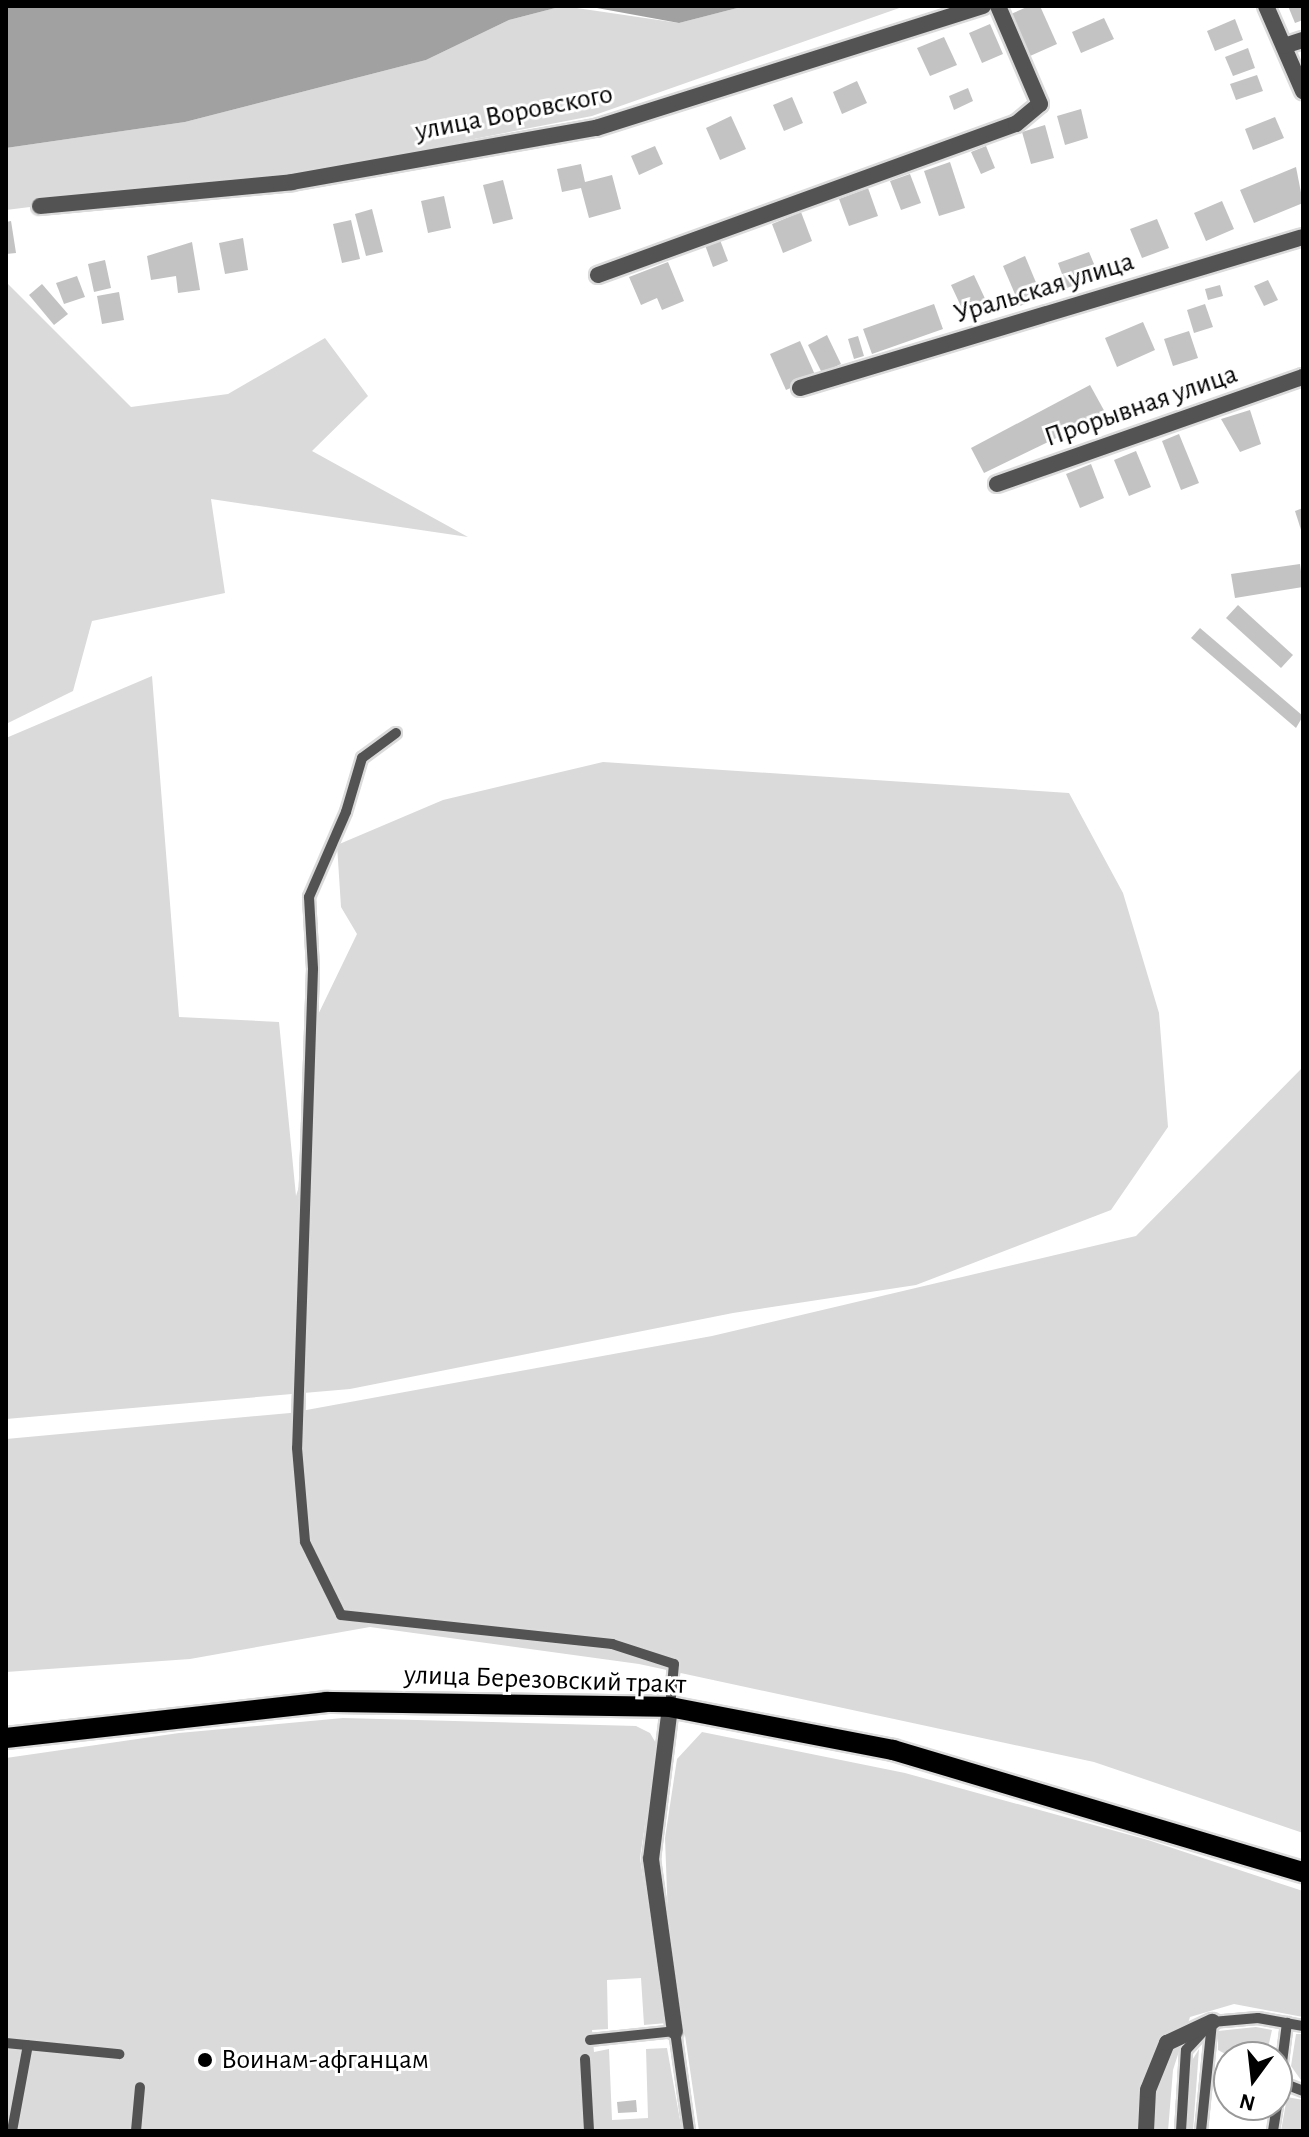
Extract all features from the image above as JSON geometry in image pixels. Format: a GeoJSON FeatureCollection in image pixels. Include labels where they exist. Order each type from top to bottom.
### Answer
{"type":"FeatureCollection","features":[{"type":"Feature","properties":{"kind":"main road","name":"улица Березовский тракт"},"geometry":{"type":"LineString","coordinates":[[6,1738],[326,1702],[670,1707],[893,1750],[1303,1872]]}},
{"type":"Feature","properties":{"kind":"street","name":"улица Воровского"},"geometry":{"type":"LineString","coordinates":[[40,206],[292,182],[596,128],[983,6]]}},
{"type":"Feature","properties":{"kind":"street"},"geometry":{"type":"LineString","coordinates":[[598,275],[1016,124],[1040,104],[998,6]]}},
{"type":"Feature","properties":{"kind":"street"},"geometry":{"type":"LineString","coordinates":[[1266,6],[1303,91]]}},
{"type":"Feature","properties":{"kind":"street"},"geometry":{"type":"LineString","coordinates":[[1284,46],[1303,40]]}},
{"type":"Feature","properties":{"kind":"street","name":"Уральская улица"},"geometry":{"type":"LineString","coordinates":[[800,388],[1303,237]]}},
{"type":"Feature","properties":{"kind":"street","name":"Прорывная улица"},"geometry":{"type":"LineString","coordinates":[[997,484],[1303,377]]}},
{"type":"Feature","properties":{"kind":"street"},"geometry":{"type":"LineString","coordinates":[[670,1707],[651,1859],[675,2031]]}},
{"type":"Feature","properties":{"kind":"street"},"geometry":{"type":"LineString","coordinates":[[1146,2131],[1148,2090],[1167,2043],[1212,2022]]}},
{"type":"Feature","properties":{"kind":"lane"},"geometry":{"type":"LineString","coordinates":[[396,733],[362,758],[346,812],[309,897],[313,969],[297,1448],[305,1542],[341,1615],[612,1644],[674,1664],[670,1707]]}},
{"type":"Feature","properties":{"kind":"lane"},"geometry":{"type":"LineString","coordinates":[[1181,2131],[1186,2050],[1212,2022],[1258,2018],[1303,2026]]}},
{"type":"Feature","properties":{"kind":"lane"},"geometry":{"type":"LineString","coordinates":[[1201,2131],[1212,2022]]}},
{"type":"Feature","properties":{"kind":"lane"},"geometry":{"type":"LineString","coordinates":[[1285,2041],[1287,2023]]}},
{"type":"Feature","properties":{"kind":"lane"},"geometry":{"type":"LineString","coordinates":[[590,2040],[675,2031],[689,2131]]}},
{"type":"Feature","properties":{"kind":"lane"},"geometry":{"type":"LineString","coordinates":[[6,2043],[119,2054]]}},
{"type":"Feature","properties":{"kind":"lane"},"geometry":{"type":"LineString","coordinates":[[12,2131],[28,2045]]}},
{"type":"Feature","properties":{"kind":"lane"},"geometry":{"type":"LineString","coordinates":[[585,2059],[589,2131]]}},
{"type":"Feature","properties":{"kind":"lane"},"geometry":{"type":"LineString","coordinates":[[136,2131],[140,2087]]}},
{"type":"Feature","properties":{"kind":"shaded area"},"geometry":{"type":"Polygon","coordinates":[[[6,6],[563,6],[509,20],[426,60],[185,122],[6,148],[6,6]]]}},
{"type":"Feature","properties":{"kind":"shaded area"},"geometry":{"type":"Polygon","coordinates":[[[563,6],[679,23],[745,6],[905,6],[592,116],[293,174],[6,210],[6,148],[185,122],[426,60],[509,20],[563,6]]]}},
{"type":"Feature","properties":{"kind":"shaded area"},"geometry":{"type":"Polygon","coordinates":[[[586,6],[745,6],[679,23],[586,6]]]}},
{"type":"Feature","properties":{"kind":"shaded area"},"geometry":{"type":"Polygon","coordinates":[[[6,282],[131,407],[228,394],[325,338],[368,396],[312,451],[468,537],[211,499],[225,593],[92,621],[73,691],[6,724],[6,282]]]}},
{"type":"Feature","properties":{"kind":"shaded area"},"geometry":{"type":"Polygon","coordinates":[[[152,676],[179,1017],[279,1022],[296,1196],[307,1161],[315,1021],[357,934],[341,907],[337,845],[443,800],[603,762],[1069,793],[1123,893],[1159,1013],[1168,1127],[1111,1210],[916,1285],[733,1313],[350,1389],[6,1419],[6,738],[152,676]]]}},
{"type":"Feature","properties":{"kind":"shaded area"},"geometry":{"type":"Polygon","coordinates":[[[1303,1067],[1303,1833],[1094,1762],[639,1664],[370,1627],[190,1659],[6,1672],[6,1439],[290,1413],[712,1336],[1136,1236],[1303,1067]]]}},
{"type":"Feature","properties":{"kind":"shaded area"},"geometry":{"type":"Polygon","coordinates":[[[343,1718],[636,1726],[650,1733],[657,1745],[640,1858],[667,2023],[644,2025],[641,1978],[607,1980],[608,2029],[592,2030],[594,2052],[609,2049],[612,2120],[648,2118],[646,2049],[667,2048],[682,2131],[6,2131],[6,1758],[179,1733],[343,1718]]]}},
{"type":"Feature","properties":{"kind":"shaded area"},"geometry":{"type":"Polygon","coordinates":[[[702,1732],[905,1773],[1148,1840],[1303,1891],[1303,2017],[1234,2004],[1190,2017],[1173,2070],[1168,2131],[699,2131],[668,1919],[665,1838],[677,1759],[702,1732]]]}},
{"type":"Feature","properties":{"kind":"shaded area"},"geometry":{"type":"Polygon","coordinates":[[[1256,2027],[1272,2030],[1270,2041],[1218,2041],[1218,2031],[1256,2027]]]}},
{"type":"Feature","properties":{"kind":"shaded area"},"geometry":{"type":"Polygon","coordinates":[[[1296,2034],[1303,2034],[1303,2083],[1293,2069],[1296,2034]]]}},
{"type":"Feature","properties":{"kind":"shaded area"},"geometry":{"type":"Polygon","coordinates":[[[1199,2049],[1193,2131],[1186,2131],[1188,2067],[1199,2049]]]}},
{"type":"Feature","properties":{"kind":"shaded area"},"geometry":{"type":"Polygon","coordinates":[[[1293,2098],[1303,2100],[1303,2130],[1281,2131],[1283,2121],[1293,2121],[1293,2098]]]}},
{"type":"Feature","properties":{"kind":"building"},"geometry":{"type":"Polygon","coordinates":[[[1029,6],[1040,6],[1057,44],[1030,56],[1011,14],[1029,6]]]}},
{"type":"Feature","properties":{"kind":"building"},"geometry":{"type":"Polygon","coordinates":[[[1288,6],[1303,6],[1303,20],[1295,23],[1288,6]]]}},
{"type":"Feature","properties":{"kind":"building"},"geometry":{"type":"Polygon","coordinates":[[[1104,18],[1114,39],[1081,53],[1072,32],[1104,18]]]}},
{"type":"Feature","properties":{"kind":"building"},"geometry":{"type":"Polygon","coordinates":[[[1235,19],[1243,40],[1215,51],[1207,31],[1235,19]]]}},
{"type":"Feature","properties":{"kind":"building"},"geometry":{"type":"Polygon","coordinates":[[[990,24],[1003,54],[982,63],[969,33],[990,24]]]}},
{"type":"Feature","properties":{"kind":"building"},"geometry":{"type":"Polygon","coordinates":[[[944,37],[957,65],[930,76],[917,48],[944,37]]]}},
{"type":"Feature","properties":{"kind":"building"},"geometry":{"type":"Polygon","coordinates":[[[1248,48],[1255,68],[1233,76],[1225,57],[1248,48]]]}},
{"type":"Feature","properties":{"kind":"building"},"geometry":{"type":"Polygon","coordinates":[[[1257,75],[1263,91],[1236,100],[1230,84],[1257,75]]]}},
{"type":"Feature","properties":{"kind":"building"},"geometry":{"type":"Polygon","coordinates":[[[857,81],[867,103],[842,114],[833,92],[857,81]]]}},
{"type":"Feature","properties":{"kind":"building"},"geometry":{"type":"Polygon","coordinates":[[[968,88],[973,101],[954,110],[949,96],[968,88]]]}},
{"type":"Feature","properties":{"kind":"building"},"geometry":{"type":"Polygon","coordinates":[[[792,97],[803,123],[784,131],[773,105],[792,97]]]}},
{"type":"Feature","properties":{"kind":"building"},"geometry":{"type":"Polygon","coordinates":[[[1081,109],[1088,138],[1065,145],[1057,116],[1081,109]]]}},
{"type":"Feature","properties":{"kind":"building"},"geometry":{"type":"Polygon","coordinates":[[[731,116],[746,149],[720,160],[706,128],[731,116]]]}},
{"type":"Feature","properties":{"kind":"building"},"geometry":{"type":"Polygon","coordinates":[[[1275,117],[1284,138],[1253,150],[1245,129],[1275,117]]]}},
{"type":"Feature","properties":{"kind":"building"},"geometry":{"type":"Polygon","coordinates":[[[1045,125],[1054,158],[1031,164],[1022,132],[1045,125]]]}},
{"type":"Feature","properties":{"kind":"building"},"geometry":{"type":"Polygon","coordinates":[[[655,146],[663,164],[639,175],[631,156],[655,146]]]}},
{"type":"Feature","properties":{"kind":"building"},"geometry":{"type":"Polygon","coordinates":[[[986,146],[995,168],[981,174],[971,152],[986,146]]]}},
{"type":"Feature","properties":{"kind":"building"},"geometry":{"type":"Polygon","coordinates":[[[950,162],[965,208],[939,216],[924,171],[950,162]]]}},
{"type":"Feature","properties":{"kind":"building"},"geometry":{"type":"Polygon","coordinates":[[[581,164],[585,182],[612,175],[621,209],[589,218],[581,188],[562,192],[557,169],[581,164]]]}},
{"type":"Feature","properties":{"kind":"building"},"geometry":{"type":"Polygon","coordinates":[[[1296,167],[1303,203],[1254,223],[1240,190],[1296,167]]]}},
{"type":"Feature","properties":{"kind":"building"},"geometry":{"type":"Polygon","coordinates":[[[910,174],[921,203],[901,210],[890,181],[910,174]]]}},
{"type":"Feature","properties":{"kind":"building"},"geometry":{"type":"Polygon","coordinates":[[[503,180],[513,219],[493,224],[483,185],[503,180]]]}},
{"type":"Feature","properties":{"kind":"building"},"geometry":{"type":"Polygon","coordinates":[[[868,188],[878,216],[849,226],[839,199],[868,188]]]}},
{"type":"Feature","properties":{"kind":"building"},"geometry":{"type":"Polygon","coordinates":[[[444,196],[451,228],[428,233],[421,201],[444,196]]]}},
{"type":"Feature","properties":{"kind":"building"},"geometry":{"type":"Polygon","coordinates":[[[1222,201],[1234,229],[1206,241],[1194,213],[1222,201]]]}},
{"type":"Feature","properties":{"kind":"building"},"geometry":{"type":"Polygon","coordinates":[[[372,209],[383,252],[366,256],[355,214],[372,209]]]}},
{"type":"Feature","properties":{"kind":"building"},"geometry":{"type":"Polygon","coordinates":[[[801,212],[812,241],[783,253],[772,224],[801,212]]]}},
{"type":"Feature","properties":{"kind":"building"},"geometry":{"type":"Polygon","coordinates":[[[1157,219],[1169,248],[1142,258],[1130,229],[1157,219]]]}},
{"type":"Feature","properties":{"kind":"building"},"geometry":{"type":"Polygon","coordinates":[[[351,220],[360,259],[342,263],[333,224],[351,220]]]}},
{"type":"Feature","properties":{"kind":"building"},"geometry":{"type":"Polygon","coordinates":[[[11,221],[16,253],[6,254],[6,222],[11,221]]]}},
{"type":"Feature","properties":{"kind":"building"},"geometry":{"type":"Polygon","coordinates":[[[243,238],[248,270],[225,274],[219,243],[243,238]]]}},
{"type":"Feature","properties":{"kind":"building"},"geometry":{"type":"Polygon","coordinates":[[[720,240],[728,261],[713,267],[705,245],[720,240]]]}},
{"type":"Feature","properties":{"kind":"building"},"geometry":{"type":"Polygon","coordinates":[[[192,242],[200,290],[178,293],[176,276],[151,280],[147,256],[192,242]]]}},
{"type":"Feature","properties":{"kind":"building"},"geometry":{"type":"Polygon","coordinates":[[[1089,252],[1099,276],[1067,288],[1058,263],[1089,252]]]}},
{"type":"Feature","properties":{"kind":"building"},"geometry":{"type":"Polygon","coordinates":[[[1025,256],[1042,297],[1020,306],[1003,266],[1025,256]]]}},
{"type":"Feature","properties":{"kind":"building"},"geometry":{"type":"Polygon","coordinates":[[[105,260],[111,288],[94,292],[88,264],[105,260]]]}},
{"type":"Feature","properties":{"kind":"building"},"geometry":{"type":"Polygon","coordinates":[[[668,262],[684,301],[662,310],[657,298],[641,305],[629,277],[668,262]]]}},
{"type":"Feature","properties":{"kind":"building"},"geometry":{"type":"Polygon","coordinates":[[[974,275],[988,305],[965,315],[951,285],[974,275]]]}},
{"type":"Feature","properties":{"kind":"building"},"geometry":{"type":"Polygon","coordinates":[[[77,276],[85,297],[64,304],[56,283],[77,276]]]}},
{"type":"Feature","properties":{"kind":"building"},"geometry":{"type":"Polygon","coordinates":[[[1268,280],[1278,300],[1264,306],[1254,286],[1268,280]]]}},
{"type":"Feature","properties":{"kind":"building"},"geometry":{"type":"Polygon","coordinates":[[[42,284],[68,314],[54,325],[29,295],[42,284]]]}},
{"type":"Feature","properties":{"kind":"building"},"geometry":{"type":"Polygon","coordinates":[[[1220,285],[1223,296],[1208,300],[1205,289],[1220,285]]]}},
{"type":"Feature","properties":{"kind":"building"},"geometry":{"type":"Polygon","coordinates":[[[119,292],[124,320],[102,324],[97,296],[119,292]]]}},
{"type":"Feature","properties":{"kind":"building"},"geometry":{"type":"Polygon","coordinates":[[[934,304],[943,329],[872,354],[863,329],[934,304]]]}},
{"type":"Feature","properties":{"kind":"building"},"geometry":{"type":"Polygon","coordinates":[[[1205,304],[1213,327],[1194,333],[1187,310],[1205,304]]]}},
{"type":"Feature","properties":{"kind":"building"},"geometry":{"type":"Polygon","coordinates":[[[1143,322],[1155,350],[1117,367],[1105,338],[1143,322]]]}},
{"type":"Feature","properties":{"kind":"building"},"geometry":{"type":"Polygon","coordinates":[[[1189,331],[1198,358],[1173,366],[1164,339],[1189,331]]]}},
{"type":"Feature","properties":{"kind":"building"},"geometry":{"type":"Polygon","coordinates":[[[827,335],[841,364],[822,373],[808,345],[827,335]]]}},
{"type":"Feature","properties":{"kind":"building"},"geometry":{"type":"Polygon","coordinates":[[[858,336],[864,356],[854,359],[848,339],[858,336]]]}},
{"type":"Feature","properties":{"kind":"building"},"geometry":{"type":"Polygon","coordinates":[[[800,341],[816,377],[786,390],[770,354],[800,341]]]}},
{"type":"Feature","properties":{"kind":"building"},"geometry":{"type":"Polygon","coordinates":[[[1090,385],[1106,414],[984,473],[971,448],[1090,385]]]}},
{"type":"Feature","properties":{"kind":"building"},"geometry":{"type":"Polygon","coordinates":[[[1250,410],[1261,444],[1240,452],[1221,419],[1250,410]]]}},
{"type":"Feature","properties":{"kind":"building"},"geometry":{"type":"Polygon","coordinates":[[[1179,434],[1199,483],[1181,490],[1162,441],[1179,434]]]}},
{"type":"Feature","properties":{"kind":"building"},"geometry":{"type":"Polygon","coordinates":[[[1136,451],[1151,487],[1129,496],[1114,460],[1136,451]]]}},
{"type":"Feature","properties":{"kind":"building"},"geometry":{"type":"Polygon","coordinates":[[[1091,464],[1104,498],[1080,508],[1066,474],[1091,464]]]}},
{"type":"Feature","properties":{"kind":"building"},"geometry":{"type":"Polygon","coordinates":[[[1303,508],[1303,533],[1302,533],[1295,511],[1303,508]]]}},
{"type":"Feature","properties":{"kind":"building"},"geometry":{"type":"Polygon","coordinates":[[[1300,564],[1303,587],[1235,598],[1231,574],[1300,564]]]}},
{"type":"Feature","properties":{"kind":"building"},"geometry":{"type":"Polygon","coordinates":[[[1238,605],[1293,655],[1281,668],[1226,618],[1238,605]]]}},
{"type":"Feature","properties":{"kind":"building"},"geometry":{"type":"Polygon","coordinates":[[[1200,628],[1303,716],[1296,728],[1191,638],[1200,628]]]}},
{"type":"Feature","properties":{"kind":"building"},"geometry":{"type":"Polygon","coordinates":[[[636,2100],[637,2112],[618,2113],[617,2102],[636,2100]]]}},
{"type":"Feature","properties":{"kind":"place","name":"Воинам-афганцам"},"geometry":{"type":"Point","coordinates":[205,2060]}}]}
